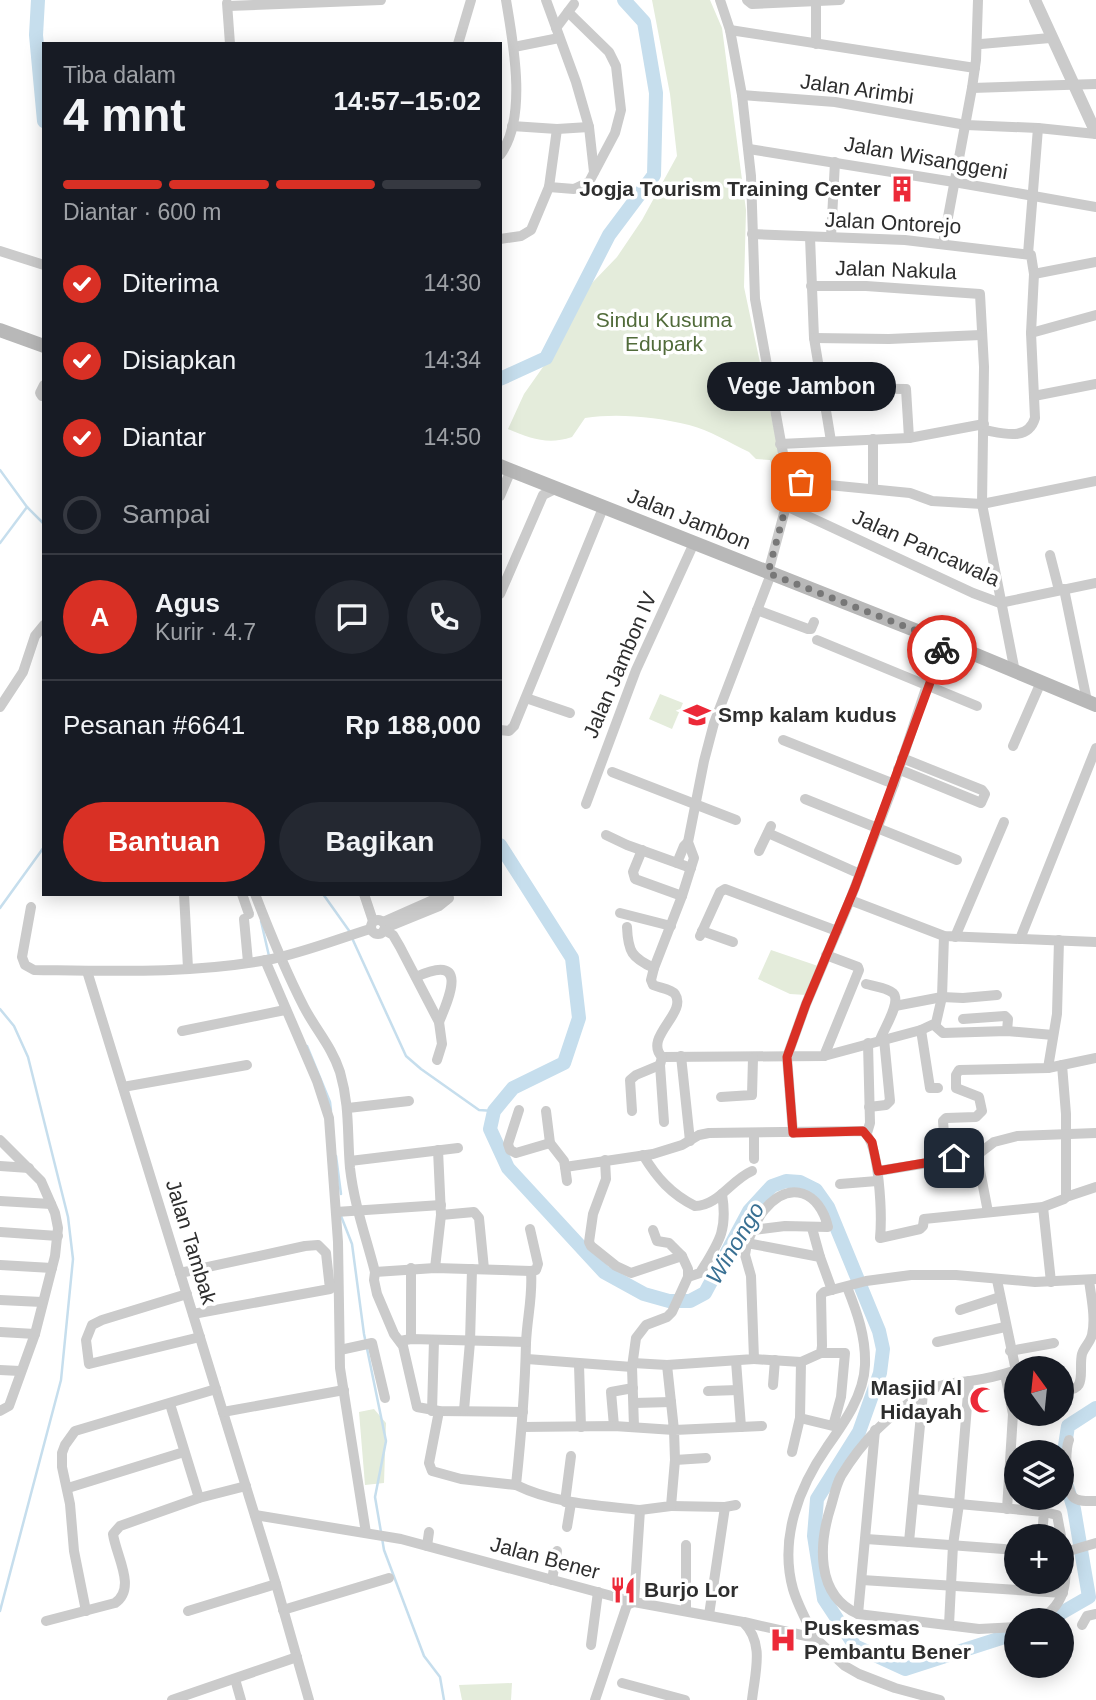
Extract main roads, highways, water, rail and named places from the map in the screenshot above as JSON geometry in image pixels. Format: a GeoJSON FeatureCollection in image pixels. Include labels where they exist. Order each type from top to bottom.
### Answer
{"type":"FeatureCollection","features":[{"type":"Feature","properties":{"kind":"main road"},"geometry":{"type":"LineString","coordinates":[[0,330],[42,345]]}},
{"type":"Feature","properties":{"kind":"main road","name":"Jalan Jambon"},"geometry":{"type":"LineString","coordinates":[[506,468],[945,642],[1091,703]]}},
{"type":"Feature","properties":{"kind":"waterway"},"geometry":{"type":"LineString","coordinates":[[38,0],[36,35],[42,100]]}},
{"type":"Feature","properties":{"kind":"waterway"},"geometry":{"type":"LineString","coordinates":[[502,378],[546,358],[609,235],[654,175],[656,93],[644,22],[624,0]]}},
{"type":"Feature","properties":{"kind":"waterway"},"geometry":{"type":"LineString","coordinates":[[0,470],[27,507],[42,522]]}},
{"type":"Feature","properties":{"kind":"waterway"},"geometry":{"type":"LineString","coordinates":[[0,543],[27,507]]}},
{"type":"Feature","properties":{"kind":"waterway","name":"Winongo"},"geometry":{"type":"LineString","coordinates":[[502,848],[572,958],[579,1018],[564,1063],[513,1088],[494,1111],[490,1129],[508,1168],[604,1272],[644,1294],[669,1301],[690,1301],[705,1293],[749,1211],[772,1186],[786,1181],[800,1182],[816,1190],[828,1207],[879,1331],[883,1349],[880,1373],[859,1432],[817,1499],[814,1536],[824,1599],[855,1646],[905,1669],[1004,1637]]}},
{"type":"Feature","properties":{"kind":"waterway"},"geometry":{"type":"LineString","coordinates":[[0,908],[42,850]]}},
{"type":"Feature","properties":{"kind":"waterway"},"geometry":{"type":"LineString","coordinates":[[324,896],[350,932]]}},
{"type":"Feature","properties":{"kind":"waterway"},"geometry":{"type":"LineString","coordinates":[[261,921],[269,956]]}},
{"type":"Feature","properties":{"kind":"waterway"},"geometry":{"type":"LineString","coordinates":[[352,938],[406,1056],[479,1110],[494,1111]]}},
{"type":"Feature","properties":{"kind":"waterway"},"geometry":{"type":"LineString","coordinates":[[0,1009],[14,1026],[28,1057],[68,1217],[73,1259],[61,1380],[0,1611]]}},
{"type":"Feature","properties":{"kind":"waterway"},"geometry":{"type":"LineString","coordinates":[[307,1046],[330,1102],[331,1111]]}},
{"type":"Feature","properties":{"kind":"waterway"},"geometry":{"type":"LineString","coordinates":[[336,1156],[341,1194]]}},
{"type":"Feature","properties":{"kind":"waterway"},"geometry":{"type":"LineString","coordinates":[[341,1216],[352,1244],[364,1334],[386,1441],[375,1497],[381,1532]]}},
{"type":"Feature","properties":{"kind":"waterway","name":"Winongo"},"geometry":{"type":"LineString","coordinates":[[1066,1440],[1068,1426],[1096,1408]]}},
{"type":"Feature","properties":{"kind":"waterway","name":"Winongo"},"geometry":{"type":"LineString","coordinates":[[1070,1608],[1089,1597],[1074,1509]]}},
{"type":"Feature","properties":{"kind":"waterway"},"geometry":{"type":"LineString","coordinates":[[382,1538],[384,1550],[424,1656],[440,1677],[444,1700]]}},
{"type":"Feature","properties":{"kind":"place","name":"Jogja Tourism Training Center"},"geometry":{"type":"Point","coordinates":[902,189]}},
{"type":"Feature","properties":{"kind":"place","name":"Vege Jambon"},"geometry":{"type":"Point","coordinates":[801,482]}},
{"type":"Feature","properties":{"kind":"place","name":"Smp kalam kudus"},"geometry":{"type":"Point","coordinates":[697,715]}},
{"type":"Feature","properties":{"kind":"place","name":"Masjid Al Hidayah"},"geometry":{"type":"Point","coordinates":[983,1400]}},
{"type":"Feature","properties":{"kind":"place","name":"Burjo Lor"},"geometry":{"type":"Point","coordinates":[623,1590]}},
{"type":"Feature","properties":{"kind":"place","name":"Puskesmas Pembantu Bener"},"geometry":{"type":"Point","coordinates":[783,1640]}},
{"type":"Feature","properties":{"kind":"park label","name":"Sindu Kusuma Edupark"},"geometry":{"type":"Point","coordinates":[664,332]}}]}
